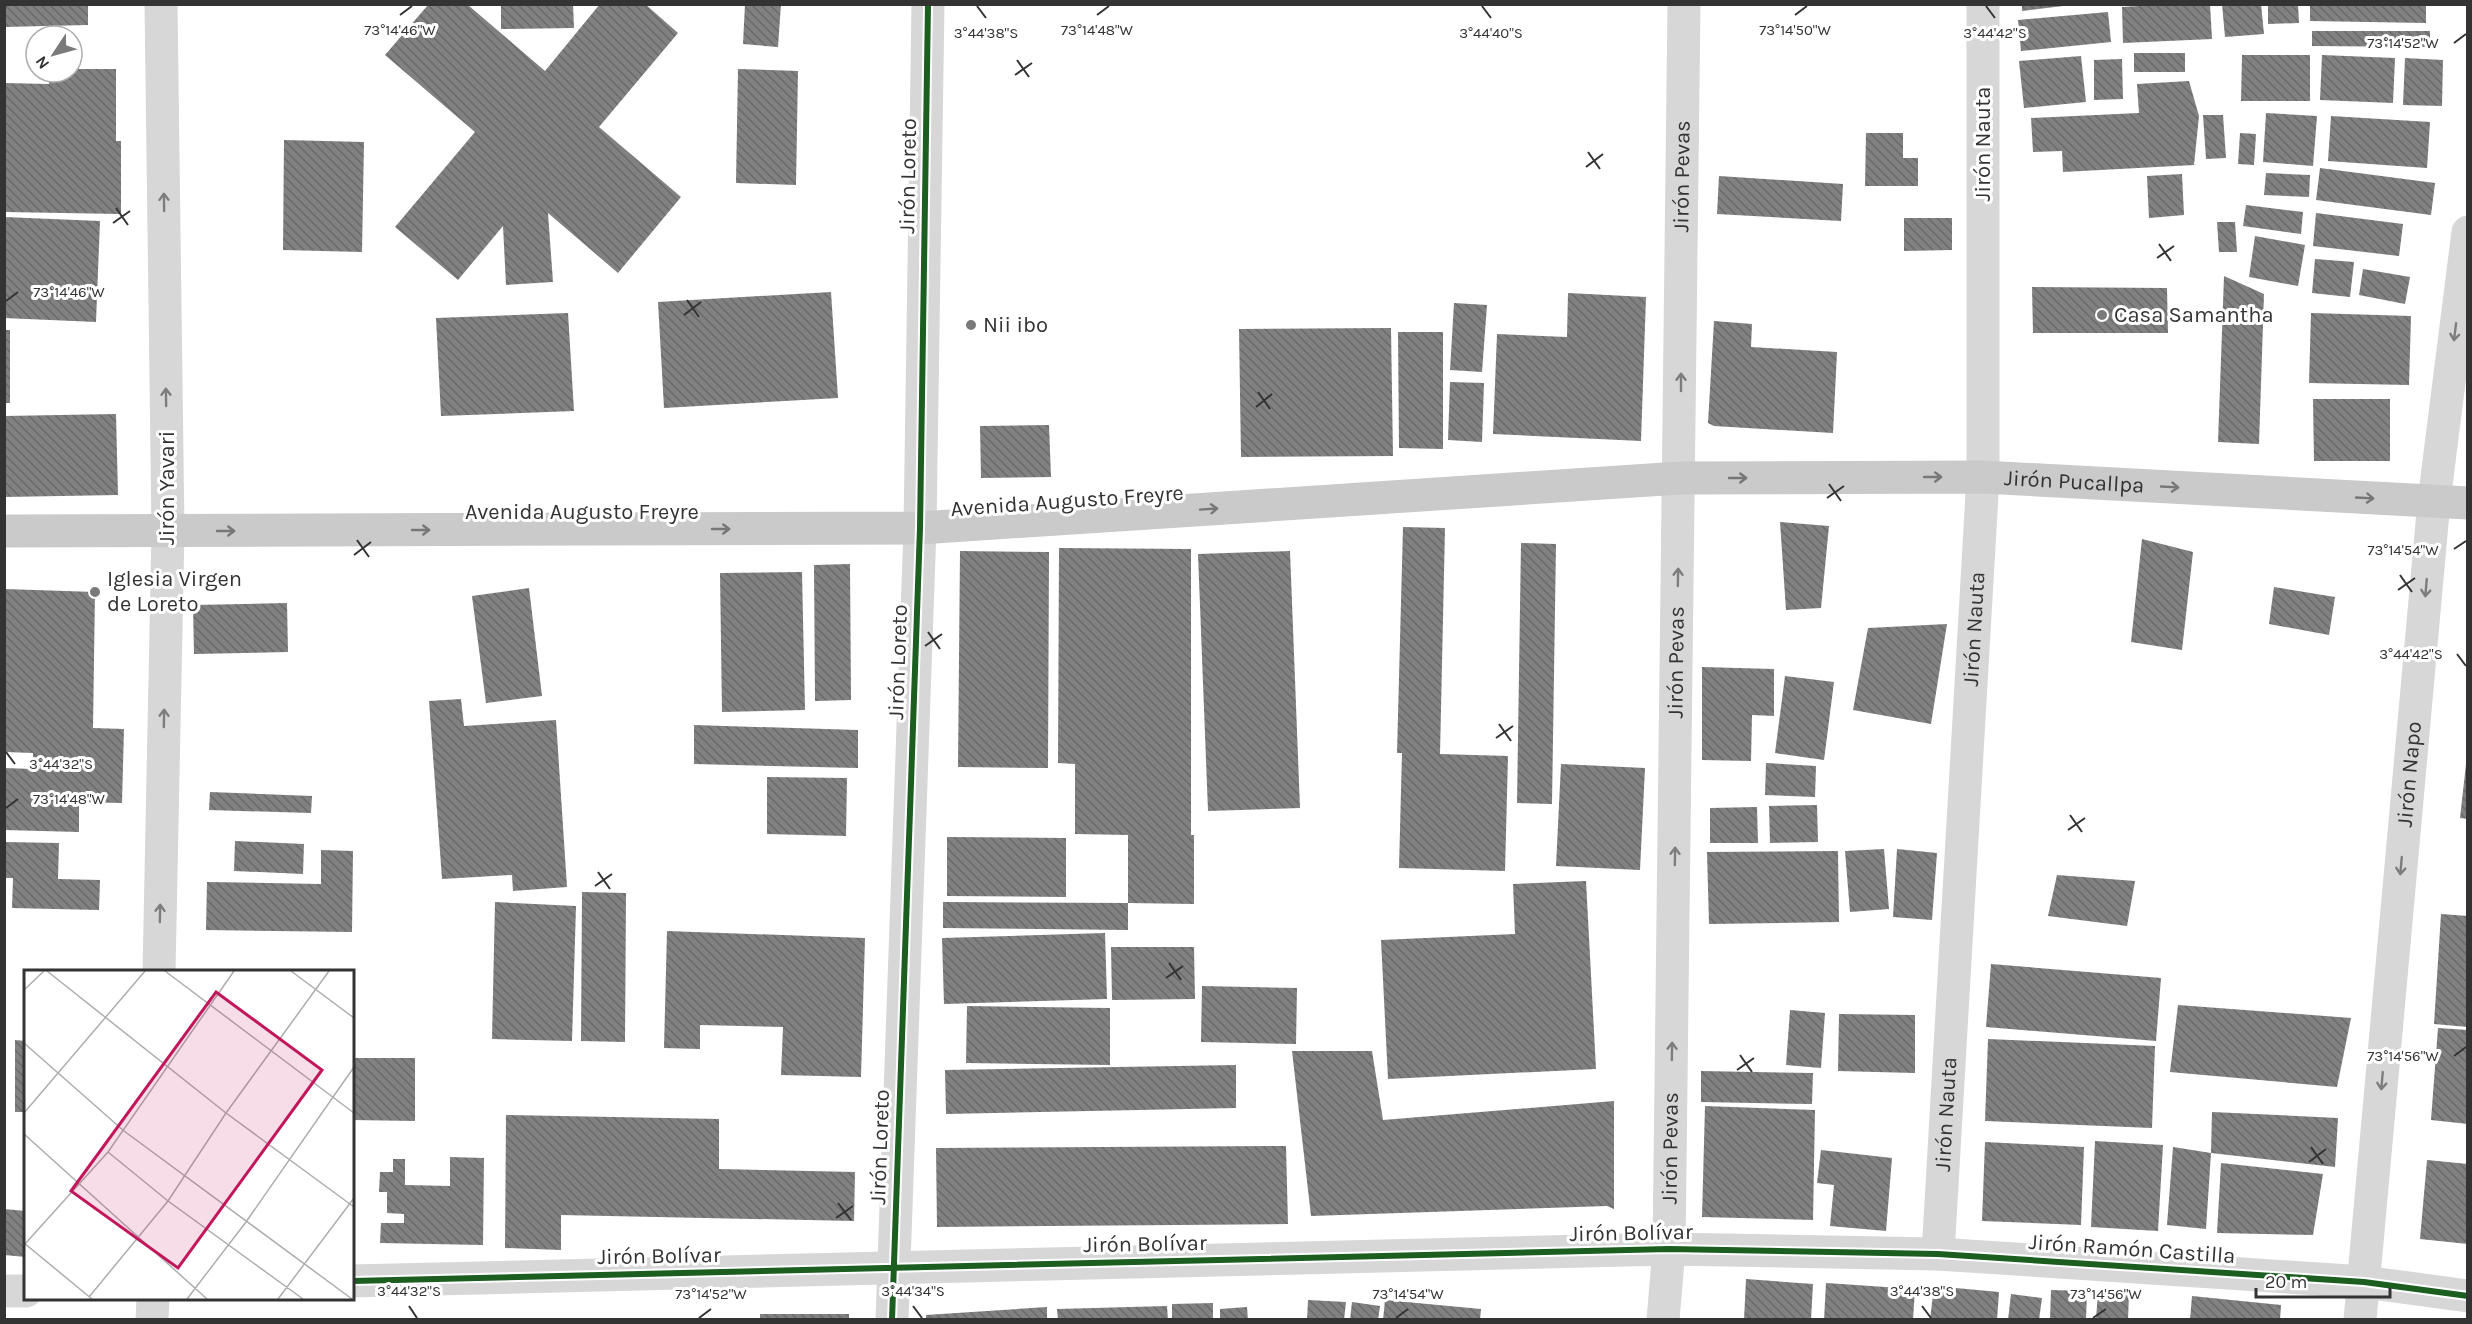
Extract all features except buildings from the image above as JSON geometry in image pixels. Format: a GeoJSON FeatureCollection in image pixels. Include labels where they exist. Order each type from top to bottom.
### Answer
{"type":"FeatureCollection","features":[{"type":"Feature","properties":{"kind":"main road","name":"Jirón Pucallpa"},"geometry":{"type":"LineString","coordinates":[[1680,478],[1983,477],[2468,503]]}},
{"type":"Feature","properties":{"kind":"main road","name":"Avenida Augusto Freyre"},"geometry":{"type":"LineString","coordinates":[[4,531],[920,528],[1680,478]]}},
{"type":"Feature","properties":{"kind":"street","name":"Jirón Yavari"},"geometry":{"type":"LineString","coordinates":[[159,970],[168,531],[161,4]]}},
{"type":"Feature","properties":{"kind":"street","name":"Jirón Loreto"},"geometry":{"type":"LineString","coordinates":[[892,1320],[920,528],[928,4]]}},
{"type":"Feature","properties":{"kind":"street","name":"Jirón Pevas"},"geometry":{"type":"LineString","coordinates":[[1663,1320],[1670,1250],[1684,4]]}},
{"type":"Feature","properties":{"kind":"street","name":"Jirón Nauta"},"geometry":{"type":"LineString","coordinates":[[1938,1254],[1983,477],[1983,4]]}},
{"type":"Feature","properties":{"kind":"street","name":"Jirón Napo"},"geometry":{"type":"LineString","coordinates":[[2360,1320],[2434,501],[2468,232]]}},
{"type":"Feature","properties":{"kind":"street","name":"Jirón Bolívar"},"geometry":{"type":"LineString","coordinates":[[354,1281],[1670,1250],[1938,1254]]}},
{"type":"Feature","properties":{"kind":"street","name":"Jirón Ramón Castilla"},"geometry":{"type":"LineString","coordinates":[[1938,1254],[2364,1282],[2468,1296]]}},
{"type":"Feature","properties":{"kind":"street"},"geometry":{"type":"LineString","coordinates":[[4,1291],[24,1291]]}},
{"type":"Feature","properties":{"kind":"street"},"geometry":{"type":"LineString","coordinates":[[152,1320],[153,1300]]}},
{"type":"Feature","properties":{"kind":"cycle path"},"geometry":{"type":"LineString","coordinates":[[892,1320],[920,528],[928,4]]}},
{"type":"Feature","properties":{"kind":"cycle path"},"geometry":{"type":"LineString","coordinates":[[354,1281],[1669,1249],[1938,1254],[2364,1282],[2468,1296]]}},
{"type":"Feature","properties":{"kind":"place","name":"Casa Samantha"},"geometry":{"type":"Point","coordinates":[2102,315]}},
{"type":"Feature","properties":{"kind":"place","name":"Nii ibo"},"geometry":{"type":"Point","coordinates":[971,325]}},
{"type":"Feature","properties":{"kind":"place","name":"Iglesia Virgen de Loreto"},"geometry":{"type":"Point","coordinates":[95,592]}}]}
